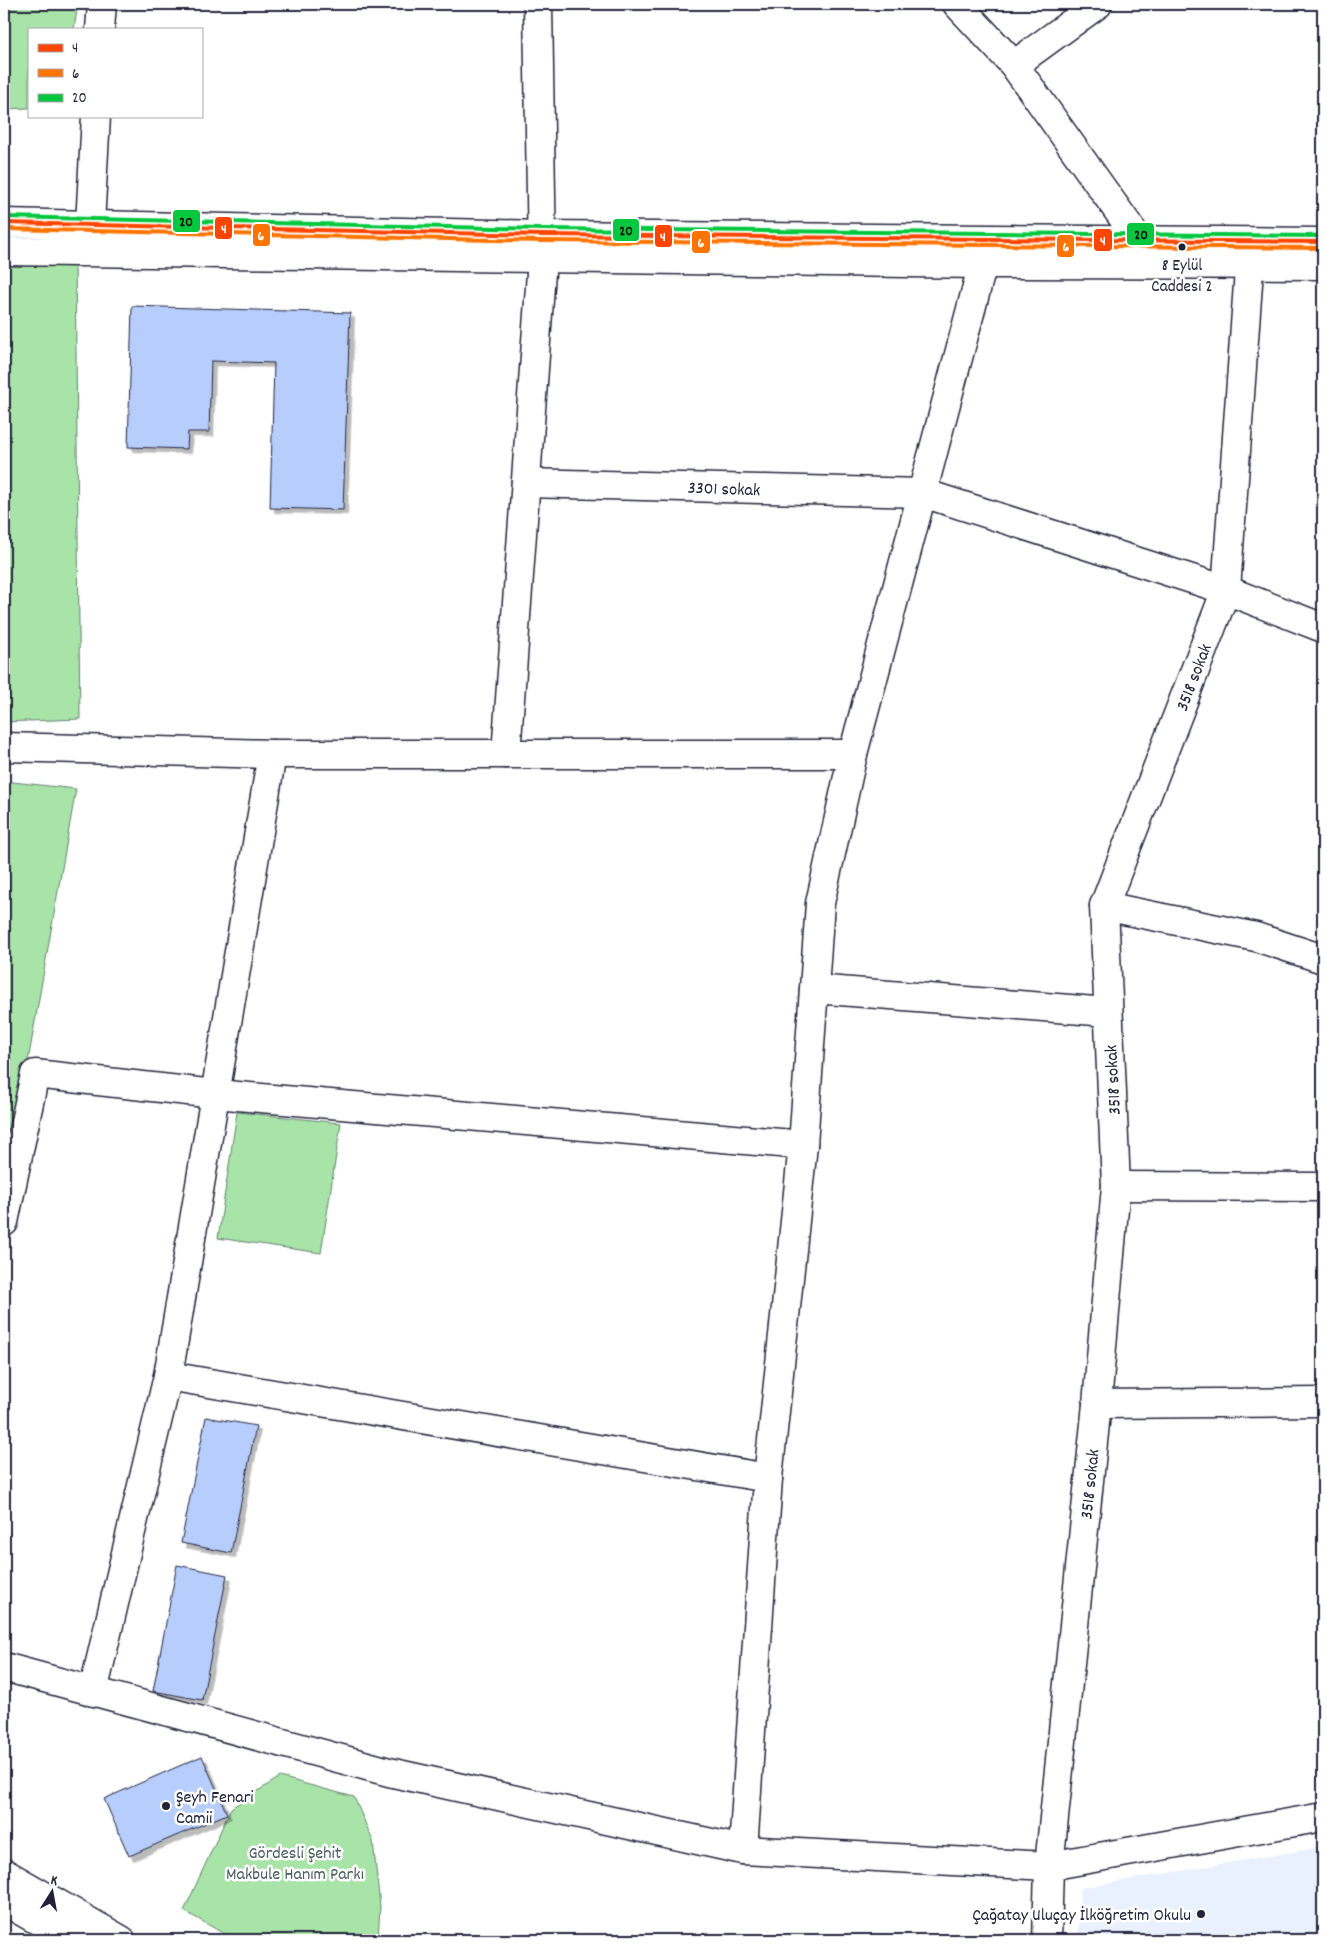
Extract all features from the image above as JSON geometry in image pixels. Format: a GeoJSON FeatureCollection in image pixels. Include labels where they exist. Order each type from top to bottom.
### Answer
{"type":"FeatureCollection","features":[{"type":"Feature","properties":{"kind":"street"},"geometry":{"type":"LineString","coordinates":[[100,28],[102,4]]}},
{"type":"Feature","properties":{"kind":"street"},"geometry":{"type":"LineString","coordinates":[[506,754],[542,247],[538,4]]}},
{"type":"Feature","properties":{"kind":"street"},"geometry":{"type":"LineString","coordinates":[[957,4],[1014,65],[1156,264]]}},
{"type":"Feature","properties":{"kind":"street"},"geometry":{"type":"LineString","coordinates":[[1014,65],[1098,4]]}},
{"type":"Feature","properties":{"kind":"street"},"geometry":{"type":"LineString","coordinates":[[90,224],[96,118]]}},
{"type":"Feature","properties":{"kind":"street"},"geometry":{"type":"LineString","coordinates":[[4,223],[90,224],[542,247]]}},
{"type":"Feature","properties":{"kind":"street"},"geometry":{"type":"LineString","coordinates":[[986,251],[1136,238],[1251,252],[1318,256]]}},
{"type":"Feature","properties":{"kind":"street"},"geometry":{"type":"LineString","coordinates":[[4,251],[542,247],[986,251],[1156,264],[1251,252]]}},
{"type":"Feature","properties":{"kind":"street"},"geometry":{"type":"LineString","coordinates":[[743,1850],[768,1478],[803,1145],[820,903],[853,754],[986,251]]}},
{"type":"Feature","properties":{"kind":"street","name":"3518 sokak"},"geometry":{"type":"LineString","coordinates":[[1047,1940],[1049,1866],[1097,1404],[1116,1186],[1104,906],[1226,590],[1251,252]]}},
{"type":"Feature","properties":{"kind":"street","name":"3301 sokak"},"geometry":{"type":"LineString","coordinates":[[526,483],[923,493],[1226,590],[1323,628]]}},
{"type":"Feature","properties":{"kind":"street"},"geometry":{"type":"LineString","coordinates":[[4,747],[272,754],[853,754]]}},
{"type":"Feature","properties":{"kind":"street"},"geometry":{"type":"LineString","coordinates":[[93,1692],[168,1376],[272,754]]}},
{"type":"Feature","properties":{"kind":"street"},"geometry":{"type":"LineString","coordinates":[[1104,906],[1256,937],[1323,959]]}},
{"type":"Feature","properties":{"kind":"street"},"geometry":{"type":"LineString","coordinates":[[814,989],[1108,1012]]}},
{"type":"Feature","properties":{"kind":"street"},"geometry":{"type":"LineString","coordinates":[[4,1222],[35,1074],[215,1094],[803,1145]]}},
{"type":"Feature","properties":{"kind":"street"},"geometry":{"type":"LineString","coordinates":[[1116,1186],[1323,1187]]}},
{"type":"Feature","properties":{"kind":"street"},"geometry":{"type":"LineString","coordinates":[[168,1376],[768,1478]]}},
{"type":"Feature","properties":{"kind":"street"},"geometry":{"type":"LineString","coordinates":[[1097,1404],[1323,1402]]}},
{"type":"Feature","properties":{"kind":"street"},"geometry":{"type":"LineString","coordinates":[[4,1667],[389,1772],[743,1850],[1049,1866],[1323,1817]]}},
{"type":"Feature","properties":{"kind":"street"},"geometry":{"type":"LineString","coordinates":[[4,1873],[121,1940]]}},
{"type":"Feature","properties":{"kind":"street"},"geometry":{"type":"LineString","coordinates":[[4,1901],[39,1931],[72,1940]]}},
{"type":"Feature","properties":{"kind":"shaded area","name":"Çağatay Uluçay İlköğretim Okulu"},"geometry":{"type":"Polygon","coordinates":[[[1323,1847],[1323,1940],[1078,1940],[1080,1888],[1323,1847]]]}},
{"type":"Feature","properties":{"kind":"green space"},"geometry":{"type":"Polygon","coordinates":[[[4,4],[78,4],[74,28],[28,28],[28,108],[4,109],[4,4]]]}},
{"type":"Feature","properties":{"kind":"green space"},"geometry":{"type":"Polygon","coordinates":[[[75,257],[80,719],[4,722],[4,258],[75,257]]]}},
{"type":"Feature","properties":{"kind":"green space"},"geometry":{"type":"Polygon","coordinates":[[[4,781],[76,789],[24,1084],[4,1181],[4,781]]]}},
{"type":"Feature","properties":{"kind":"green space"},"geometry":{"type":"Polygon","coordinates":[[[237,1112],[341,1123],[321,1253],[218,1238],[237,1112]]]}},
{"type":"Feature","properties":{"kind":"green space","name":"Gördesli Şehit Makbule Hanım Parkı"},"geometry":{"type":"Polygon","coordinates":[[[280,1777],[354,1797],[373,1841],[380,1906],[378,1940],[235,1940],[184,1911],[231,1808],[280,1777]]]}},
{"type":"Feature","properties":{"kind":"building"},"geometry":{"type":"Polygon","coordinates":[[[132,306],[350,313],[343,510],[270,508],[274,363],[211,361],[209,432],[188,432],[187,449],[128,447],[132,306]]]}},
{"type":"Feature","properties":{"kind":"building"},"geometry":{"type":"Polygon","coordinates":[[[206,1417],[256,1426],[231,1553],[181,1543],[206,1417]]]}},
{"type":"Feature","properties":{"kind":"building"},"geometry":{"type":"Polygon","coordinates":[[[177,1565],[227,1575],[202,1700],[153,1691],[177,1565]]]}},
{"type":"Feature","properties":{"kind":"building","name":"Şeyh Fenari Camii"},"geometry":{"type":"Polygon","coordinates":[[[202,1756],[227,1814],[129,1856],[104,1799],[202,1756]]]}},
{"type":"Feature","properties":{"kind":"transit line","name":"20"},"geometry":{"type":"LineString","coordinates":[[4,217],[542,229],[1323,236]]}},
{"type":"Feature","properties":{"kind":"transit line","name":"4"},"geometry":{"type":"LineString","coordinates":[[4,223],[542,235],[1323,242]]}},
{"type":"Feature","properties":{"kind":"transit line","name":"6"},"geometry":{"type":"LineString","coordinates":[[4,229],[542,241],[1323,248]]}},
{"type":"Feature","properties":{"kind":"place","name":"8 Eylül Caddesi 2"},"geometry":{"type":"Point","coordinates":[1182,247]}},
{"type":"Feature","properties":{"kind":"place","name":"Şeyh Fenari Camii"},"geometry":{"type":"Point","coordinates":[166,1806]}},
{"type":"Feature","properties":{"kind":"place","name":"Çağatay Uluçay İlköğretim Okulu"},"geometry":{"type":"Point","coordinates":[1201,1914]}}]}
